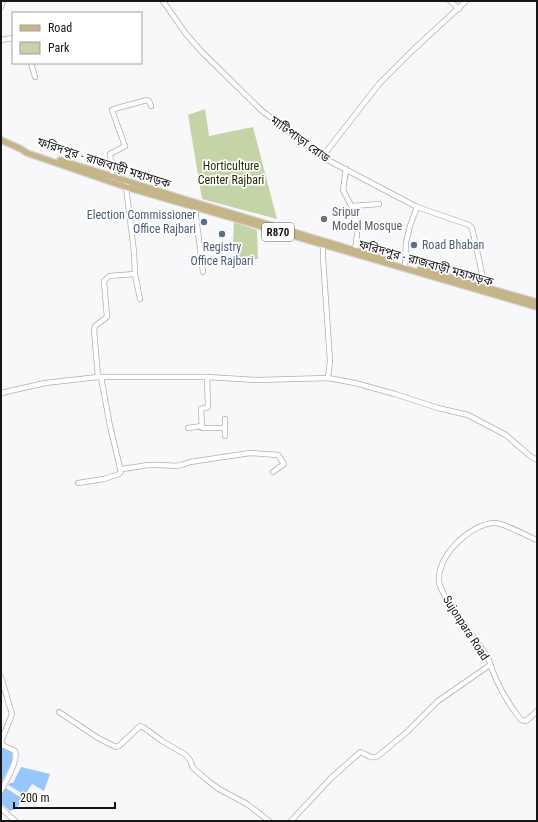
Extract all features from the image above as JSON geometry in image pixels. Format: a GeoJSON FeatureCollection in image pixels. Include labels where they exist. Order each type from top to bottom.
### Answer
{"type":"FeatureCollection","features":[{"type":"Feature","properties":{"kind":"main road"},"geometry":{"type":"LineString","coordinates":[[1,140],[21,149]]}},
{"type":"Feature","properties":{"kind":"main road","name":"ফরিদপুর - রাজবাড়ী মহাসড়ক"},"geometry":{"type":"LineString","coordinates":[[21,149],[114,178],[127,185],[537,302]]}},
{"type":"Feature","properties":{"kind":"main road","name":"ফরিদপুর - রাজবাড়ী মহাসড়ক"},"geometry":{"type":"LineString","coordinates":[[21,149],[27,153],[195,208],[537,307]]}},
{"type":"Feature","properties":{"kind":"street"},"geometry":{"type":"LineString","coordinates":[[1,7],[3,1]]}},
{"type":"Feature","properties":{"kind":"street","name":"মাটিপাড়া রোড"},"geometry":{"type":"LineString","coordinates":[[163,1],[186,34],[232,82],[261,110],[322,157],[417,207],[472,228],[485,287]]}},
{"type":"Feature","properties":{"kind":"street"},"geometry":{"type":"LineString","coordinates":[[450,1],[459,9]]}},
{"type":"Feature","properties":{"kind":"street"},"geometry":{"type":"LineString","coordinates":[[322,157],[379,84],[466,1]]}},
{"type":"Feature","properties":{"kind":"street"},"geometry":{"type":"LineString","coordinates":[[1,40],[12,38]]}},
{"type":"Feature","properties":{"kind":"street"},"geometry":{"type":"LineString","coordinates":[[31,64],[34,77]]}},
{"type":"Feature","properties":{"kind":"street"},"geometry":{"type":"LineString","coordinates":[[114,178],[110,154],[125,146],[112,110],[147,100],[151,106]]}},
{"type":"Feature","properties":{"kind":"street"},"geometry":{"type":"LineString","coordinates":[[346,169],[343,190],[355,213],[355,250]]}},
{"type":"Feature","properties":{"kind":"street"},"geometry":{"type":"LineString","coordinates":[[127,185],[135,274],[140,299]]}},
{"type":"Feature","properties":{"kind":"street"},"geometry":{"type":"LineString","coordinates":[[352,206],[379,204]]}},
{"type":"Feature","properties":{"kind":"street"},"geometry":{"type":"LineString","coordinates":[[405,265],[406,242],[417,207]]}},
{"type":"Feature","properties":{"kind":"street"},"geometry":{"type":"LineString","coordinates":[[195,208],[203,272]]}},
{"type":"Feature","properties":{"kind":"street"},"geometry":{"type":"LineString","coordinates":[[323,245],[330,361],[328,378]]}},
{"type":"Feature","properties":{"kind":"street"},"geometry":{"type":"LineString","coordinates":[[121,470],[100,377],[94,330],[95,326],[107,317],[104,281],[109,276],[135,274]]}},
{"type":"Feature","properties":{"kind":"street"},"geometry":{"type":"LineString","coordinates":[[1,393],[45,383],[100,377],[207,377],[258,380],[328,378],[381,390],[438,408],[468,414],[506,435],[530,456],[537,460]]}},
{"type":"Feature","properties":{"kind":"street"},"geometry":{"type":"LineString","coordinates":[[202,426],[201,409],[208,407],[207,377]]}},
{"type":"Feature","properties":{"kind":"street"},"geometry":{"type":"LineString","coordinates":[[225,419],[225,436]]}},
{"type":"Feature","properties":{"kind":"street"},"geometry":{"type":"LineString","coordinates":[[188,428],[202,426],[204,429],[224,428]]}},
{"type":"Feature","properties":{"kind":"street"},"geometry":{"type":"LineString","coordinates":[[78,483],[104,479],[119,474],[121,470],[150,465],[175,467],[200,460],[250,453],[278,455],[284,464],[273,472]]}},
{"type":"Feature","properties":{"kind":"street","name":"Sujonpara Road"},"geometry":{"type":"LineString","coordinates":[[537,540],[496,523],[486,524],[464,536],[450,549],[440,571],[440,584],[444,595],[488,657],[490,665],[514,711],[521,720],[524,721],[537,711]]}},
{"type":"Feature","properties":{"kind":"street"},"geometry":{"type":"LineString","coordinates":[[291,821],[331,778],[360,752],[369,757],[374,758],[378,756],[408,731],[438,701],[490,665]]}},
{"type":"Feature","properties":{"kind":"street"},"geometry":{"type":"LineString","coordinates":[[1,677],[12,714],[1,742],[2,745],[16,753],[12,767],[1,791]]}},
{"type":"Feature","properties":{"kind":"street"},"geometry":{"type":"LineString","coordinates":[[59,712],[98,738],[116,747],[119,746],[140,726],[143,727],[162,742],[189,758],[193,768],[219,789],[247,804],[269,821]]}},
{"type":"Feature","properties":{"kind":"street"},"geometry":{"type":"LineString","coordinates":[[1,808],[15,821]]}},
{"type":"Feature","properties":{"kind":"green space","name":"Horticulture Center Rajbari"},"geometry":{"type":"Polygon","coordinates":[[[205,109],[209,136],[253,127],[277,219],[202,199],[188,115],[205,109]]]}},
{"type":"Feature","properties":{"kind":"green space"},"geometry":{"type":"Polygon","coordinates":[[[234,222],[257,230],[258,259],[236,261],[233,242],[234,222]]]}},
{"type":"Feature","properties":{"kind":"water"},"geometry":{"type":"Polygon","coordinates":[[[1,747],[12,753],[12,761],[1,784],[1,747]]]}},
{"type":"Feature","properties":{"kind":"water"},"geometry":{"type":"Polygon","coordinates":[[[21,767],[50,774],[44,791],[32,784],[25,795],[8,785],[13,783],[21,767]]]}},
{"type":"Feature","properties":{"kind":"water"},"geometry":{"type":"Polygon","coordinates":[[[6,788],[23,799],[16,809],[10,811],[1,803],[1,795],[6,788]]]}},
{"type":"Feature","properties":{"kind":"place","name":"Sripur Model Mosque"},"geometry":{"type":"Point","coordinates":[324,219]}},
{"type":"Feature","properties":{"kind":"place","name":"Election Commissioner Office Rajbari"},"geometry":{"type":"Point","coordinates":[204,222]}},
{"type":"Feature","properties":{"kind":"place","name":"Registry Office Rajbari"},"geometry":{"type":"Point","coordinates":[222,234]}},
{"type":"Feature","properties":{"kind":"place","name":"Road Bhaban"},"geometry":{"type":"Point","coordinates":[414,245]}}]}
